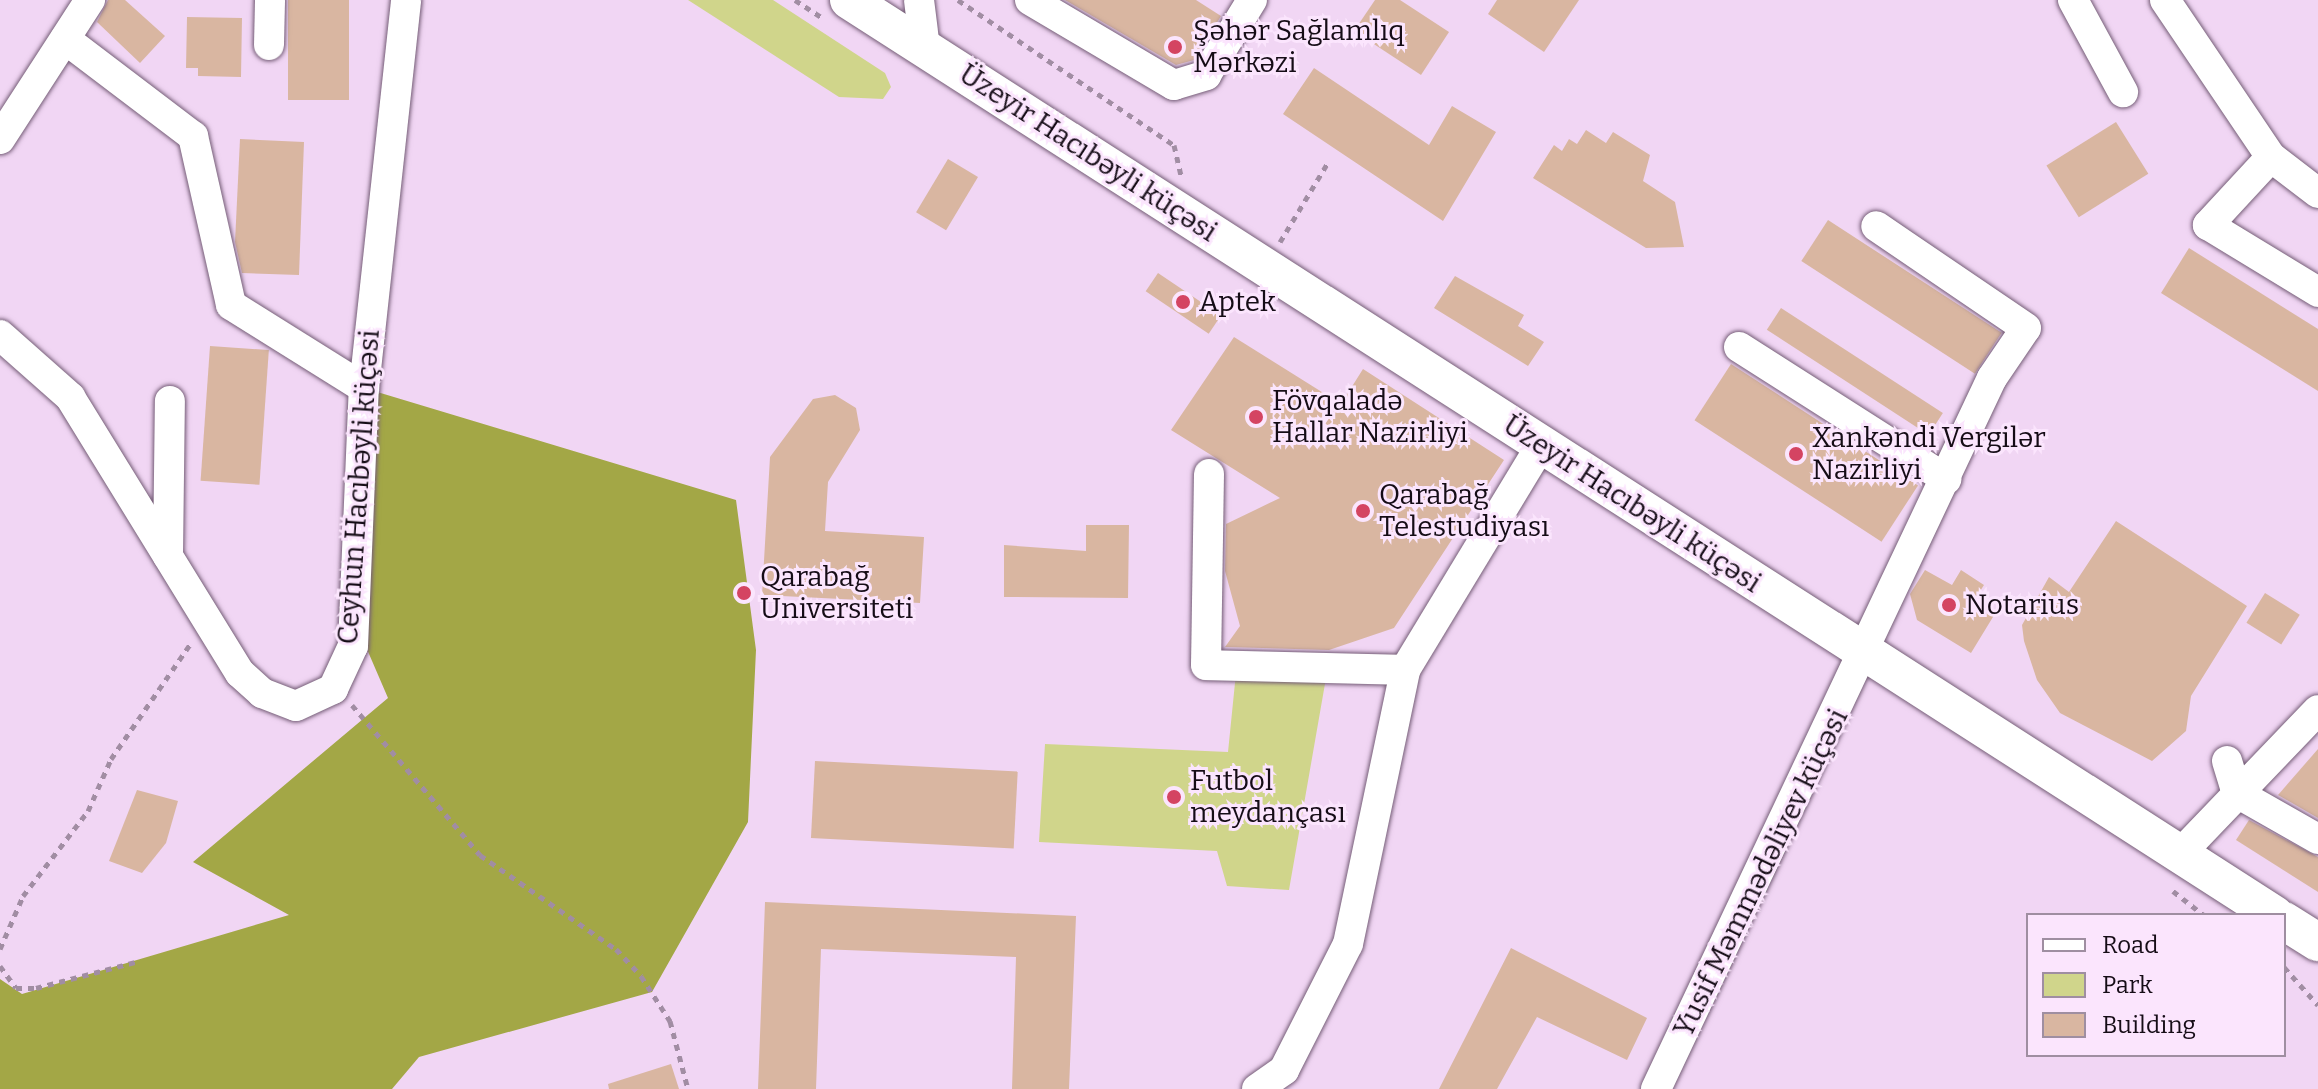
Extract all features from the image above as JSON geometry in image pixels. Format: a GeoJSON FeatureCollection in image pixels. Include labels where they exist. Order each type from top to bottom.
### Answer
{"type":"FeatureCollection","features":[{"type":"Feature","properties":{"kind":"main road","name":"Üzeyir Hacıbəyli küçəsi"},"geometry":{"type":"LineString","coordinates":[[849,0],[1542,444],[1864,657],[2272,913]]}},
{"type":"Feature","properties":{"kind":"main road"},"geometry":{"type":"LineString","coordinates":[[2286,922],[2318,942]]}},
{"type":"Feature","properties":{"kind":"street"},"geometry":{"type":"LineString","coordinates":[[0,139],[90,0]]}},
{"type":"Feature","properties":{"kind":"street"},"geometry":{"type":"LineString","coordinates":[[269,45],[270,0]]}},
{"type":"Feature","properties":{"kind":"street","name":"Ceyhun Hacıbəyli küçəsi"},"geometry":{"type":"LineString","coordinates":[[333,689],[353,646],[364,388],[406,0]]}},
{"type":"Feature","properties":{"kind":"street"},"geometry":{"type":"LineString","coordinates":[[919,0],[925,48]]}},
{"type":"Feature","properties":{"kind":"street"},"geometry":{"type":"LineString","coordinates":[[1030,0],[1161,82],[1186,85],[1206,75],[1252,0]]}},
{"type":"Feature","properties":{"kind":"street"},"geometry":{"type":"LineString","coordinates":[[2073,0],[2123,92]]}},
{"type":"Feature","properties":{"kind":"street"},"geometry":{"type":"LineString","coordinates":[[2165,0],[2191,47],[2271,157],[2318,193]]}},
{"type":"Feature","properties":{"kind":"street"},"geometry":{"type":"LineString","coordinates":[[65,39],[193,136],[231,305],[364,388]]}},
{"type":"Feature","properties":{"kind":"street"},"geometry":{"type":"LineString","coordinates":[[2271,157],[2208,225],[2318,292]]}},
{"type":"Feature","properties":{"kind":"street","name":"Yusif Məmmədəliyev küçəsi"},"geometry":{"type":"LineString","coordinates":[[1656,1089],[1864,657],[1992,378],[2026,328],[1876,226]]}},
{"type":"Feature","properties":{"kind":"street"},"geometry":{"type":"LineString","coordinates":[[0,335],[70,397],[240,673],[262,693],[296,706],[333,689]]}},
{"type":"Feature","properties":{"kind":"street"},"geometry":{"type":"LineString","coordinates":[[1739,347],[1946,479]]}},
{"type":"Feature","properties":{"kind":"street"},"geometry":{"type":"LineString","coordinates":[[168,556],[170,401]]}},
{"type":"Feature","properties":{"kind":"street"},"geometry":{"type":"LineString","coordinates":[[1257,1089],[1284,1070],[1348,944],[1405,670],[1542,444]]}},
{"type":"Feature","properties":{"kind":"street"},"geometry":{"type":"LineString","coordinates":[[1209,474],[1206,665],[1405,670]]}},
{"type":"Feature","properties":{"kind":"street"},"geometry":{"type":"LineString","coordinates":[[2178,856],[2318,710]]}},
{"type":"Feature","properties":{"kind":"street"},"geometry":{"type":"LineString","coordinates":[[2227,761],[2237,793],[2318,839]]}},
{"type":"Feature","properties":{"kind":"path"},"geometry":{"type":"LineString","coordinates":[[1279,242],[1327,164]]}},
{"type":"Feature","properties":{"kind":"path"},"geometry":{"type":"LineString","coordinates":[[0,949],[23,896],[88,811],[111,759],[207,619]]}},
{"type":"Feature","properties":{"kind":"path"},"geometry":{"type":"LineString","coordinates":[[333,689],[362,713],[480,855],[616,949],[641,976],[670,1021],[688,1089]]}},
{"type":"Feature","properties":{"kind":"path"},"geometry":{"type":"LineString","coordinates":[[0,966],[16,988],[36,988],[139,961]]}},
{"type":"Feature","properties":{"kind":"path"},"geometry":{"type":"LineString","coordinates":[[2286,969],[2318,1005]]}},
{"type":"Feature","properties":{"kind":"green space"},"geometry":{"type":"Polygon","coordinates":[[[688,0],[773,0],[885,73],[891,87],[883,99],[839,97],[688,0]]]}},
{"type":"Feature","properties":{"kind":"green space","name":"Futbol meydançası"},"geometry":{"type":"Polygon","coordinates":[[[1236,673],[1326,678],[1289,890],[1227,886],[1217,851],[1039,842],[1045,744],[1228,752],[1236,673]]]}},
{"type":"Feature","properties":{"kind":"shaded area"},"geometry":{"type":"Polygon","coordinates":[[[364,388],[736,500],[756,650],[748,822],[652,992],[419,1057],[392,1089],[0,1089],[0,979],[22,994],[289,915],[193,862],[388,698],[363,640],[364,388]]]}},
{"type":"Feature","properties":{"kind":"building"},"geometry":{"type":"Polygon","coordinates":[[[108,0],[125,0],[165,36],[140,63],[97,22],[108,0]]]}},
{"type":"Feature","properties":{"kind":"building"},"geometry":{"type":"Polygon","coordinates":[[[288,0],[349,0],[349,100],[288,100],[288,0]]]}},
{"type":"Feature","properties":{"kind":"building","name":"Şəhər Sağlamlıq Mərkəzi"},"geometry":{"type":"Polygon","coordinates":[[[1065,0],[1196,0],[1221,16],[1194,60],[1176,65],[1065,0]]]}},
{"type":"Feature","properties":{"kind":"building"},"geometry":{"type":"Polygon","coordinates":[[[1375,0],[1400,0],[1449,32],[1421,75],[1354,31],[1375,0]]]}},
{"type":"Feature","properties":{"kind":"building"},"geometry":{"type":"Polygon","coordinates":[[[1497,0],[1579,0],[1544,52],[1488,14],[1497,0]]]}},
{"type":"Feature","properties":{"kind":"building"},"geometry":{"type":"Polygon","coordinates":[[[187,17],[242,18],[241,77],[198,76],[198,68],[186,68],[187,17]]]}},
{"type":"Feature","properties":{"kind":"building"},"geometry":{"type":"Polygon","coordinates":[[[1314,68],[1429,145],[1452,106],[1496,132],[1443,221],[1283,114],[1314,68]]]}},
{"type":"Feature","properties":{"kind":"building"},"geometry":{"type":"Polygon","coordinates":[[[2116,122],[2148,174],[2079,217],[2046,165],[2116,122]]]}},
{"type":"Feature","properties":{"kind":"building"},"geometry":{"type":"Polygon","coordinates":[[[1586,130],[1606,143],[1613,132],[1650,155],[1643,181],[1675,202],[1684,247],[1646,248],[1533,178],[1554,145],[1562,151],[1569,139],[1577,144],[1586,130]]]}},
{"type":"Feature","properties":{"kind":"building"},"geometry":{"type":"Polygon","coordinates":[[[240,139],[304,142],[299,275],[242,273],[235,242],[240,139]]]}},
{"type":"Feature","properties":{"kind":"building"},"geometry":{"type":"Polygon","coordinates":[[[948,159],[978,177],[946,230],[916,212],[948,159]]]}},
{"type":"Feature","properties":{"kind":"building"},"geometry":{"type":"Polygon","coordinates":[[[1828,220],[2002,333],[1975,374],[1801,261],[1828,220]]]}},
{"type":"Feature","properties":{"kind":"building"},"geometry":{"type":"Polygon","coordinates":[[[2189,248],[2318,329],[2318,391],[2161,293],[2189,248]]]}},
{"type":"Feature","properties":{"kind":"building"},"geometry":{"type":"Polygon","coordinates":[[[1158,273],[1221,315],[1209,334],[1146,291],[1158,273]]]}},
{"type":"Feature","properties":{"kind":"building"},"geometry":{"type":"Polygon","coordinates":[[[1455,276],[1524,315],[1518,326],[1544,342],[1528,366],[1434,308],[1455,276]]]}},
{"type":"Feature","properties":{"kind":"building"},"geometry":{"type":"Polygon","coordinates":[[[1781,308],[1943,413],[1929,435],[1767,330],[1781,308]]]}},
{"type":"Feature","properties":{"kind":"building","name":"Qarabağ Telestudiyası"},"geometry":{"type":"Polygon","coordinates":[[[1234,337],[1341,404],[1363,369],[1504,460],[1394,628],[1329,650],[1225,647],[1240,626],[1225,571],[1226,524],[1280,498],[1171,430],[1234,337]]]}},
{"type":"Feature","properties":{"kind":"building"},"geometry":{"type":"Polygon","coordinates":[[[210,346],[269,350],[259,485],[201,481],[210,346]]]}},
{"type":"Feature","properties":{"kind":"building"},"geometry":{"type":"Polygon","coordinates":[[[1731,364],[1918,485],[1882,542],[1695,420],[1731,364]]]}},
{"type":"Feature","properties":{"kind":"building"},"geometry":{"type":"Polygon","coordinates":[[[835,395],[856,408],[860,430],[828,482],[825,531],[924,537],[920,603],[762,595],[770,457],[813,399],[835,395]]]}},
{"type":"Feature","properties":{"kind":"building"},"geometry":{"type":"Polygon","coordinates":[[[2116,521],[2247,606],[2191,696],[2186,731],[2152,761],[2060,713],[2037,680],[2024,641],[2022,625],[2049,577],[2069,592],[2116,521]]]}},
{"type":"Feature","properties":{"kind":"building"},"geometry":{"type":"Polygon","coordinates":[[[1086,525],[1129,525],[1128,598],[1004,597],[1004,545],[1086,551],[1086,525]]]}},
{"type":"Feature","properties":{"kind":"building","name":"Notarius"},"geometry":{"type":"Polygon","coordinates":[[[1925,570],[1952,585],[1961,570],[1984,585],[1975,599],[1996,612],[1971,653],[1917,620],[1910,594],[1925,570]]]}},
{"type":"Feature","properties":{"kind":"building"},"geometry":{"type":"Polygon","coordinates":[[[2265,593],[2300,615],[2281,644],[2246,623],[2265,593]]]}},
{"type":"Feature","properties":{"kind":"building"},"geometry":{"type":"Polygon","coordinates":[[[2318,749],[2318,818],[2278,795],[2318,749]]]}},
{"type":"Feature","properties":{"kind":"building"},"geometry":{"type":"Polygon","coordinates":[[[815,761],[1018,772],[1014,849],[811,838],[815,761]]]}},
{"type":"Feature","properties":{"kind":"building"},"geometry":{"type":"Polygon","coordinates":[[[137,790],[178,801],[166,843],[142,873],[109,861],[137,790]]]}},
{"type":"Feature","properties":{"kind":"building"},"geometry":{"type":"Polygon","coordinates":[[[2249,820],[2318,857],[2318,892],[2236,840],[2249,820]]]}},
{"type":"Feature","properties":{"kind":"building"},"geometry":{"type":"Polygon","coordinates":[[[765,902],[1076,916],[1069,1089],[1012,1089],[1016,957],[821,949],[816,1089],[758,1089],[765,902]]]}},
{"type":"Feature","properties":{"kind":"building"},"geometry":{"type":"Polygon","coordinates":[[[1511,948],[1647,1018],[1627,1060],[1537,1017],[1497,1089],[1439,1089],[1511,948]]]}},
{"type":"Feature","properties":{"kind":"building"},"geometry":{"type":"Polygon","coordinates":[[[671,1064],[679,1089],[609,1089],[608,1084],[671,1064]]]}},
{"type":"Feature","properties":{"kind":"place","name":"Şəhər Sağlamlıq Mərkəzi"},"geometry":{"type":"Point","coordinates":[1175,47]}},
{"type":"Feature","properties":{"kind":"place","name":"Aptek"},"geometry":{"type":"Point","coordinates":[1183,302]}},
{"type":"Feature","properties":{"kind":"place","name":"Fövqaladə Hallar Nazirliyi"},"geometry":{"type":"Point","coordinates":[1256,417]}},
{"type":"Feature","properties":{"kind":"place","name":"Xankəndi Vergilər Nazirliyi"},"geometry":{"type":"Point","coordinates":[1796,454]}},
{"type":"Feature","properties":{"kind":"place","name":"Qarabağ Telestudiyası"},"geometry":{"type":"Point","coordinates":[1363,511]}},
{"type":"Feature","properties":{"kind":"place","name":"Qarabağ Universiteti"},"geometry":{"type":"Point","coordinates":[744,593]}},
{"type":"Feature","properties":{"kind":"place","name":"Notarius"},"geometry":{"type":"Point","coordinates":[1949,605]}},
{"type":"Feature","properties":{"kind":"place","name":"Futbol meydançası"},"geometry":{"type":"Point","coordinates":[1174,797]}}]}
